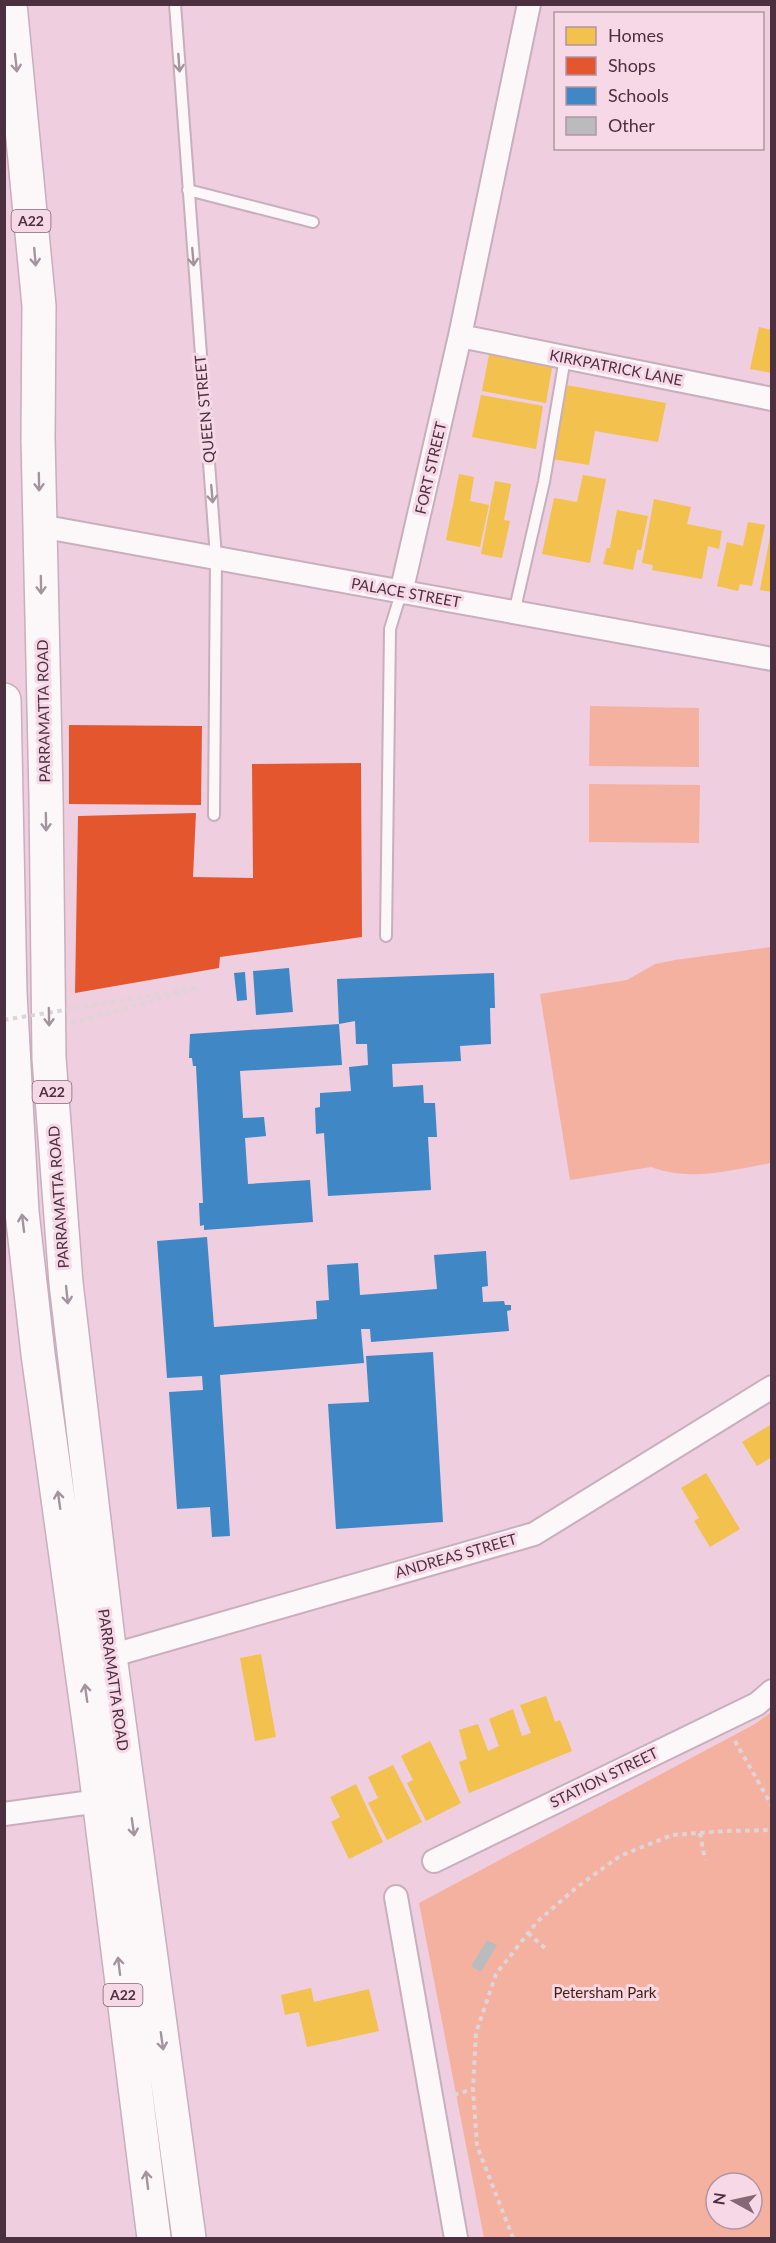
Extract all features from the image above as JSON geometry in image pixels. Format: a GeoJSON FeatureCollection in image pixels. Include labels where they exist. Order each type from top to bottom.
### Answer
{"type":"FeatureCollection","features":[{"type":"Feature","properties":{"kind":"highway","name":"PARRAMATTA ROAD"},"geometry":{"type":"LineString","coordinates":[[10,4],[39,306],[40,526],[49,1058],[66,1283],[110,1656],[189,2238]]}},
{"type":"Feature","properties":{"kind":"highway","name":"PARRAMATTA ROAD"},"geometry":{"type":"LineString","coordinates":[[4,700],[6,1002],[22,1212],[38,1354],[99,1801],[154,2238]]}},
{"type":"Feature","properties":{"kind":"street","name":"FORT STREET"},"geometry":{"type":"LineString","coordinates":[[401,593],[460,336],[529,4]]}},
{"type":"Feature","properties":{"kind":"street","name":"KIRKPATRICK LANE"},"geometry":{"type":"LineString","coordinates":[[460,336],[771,399]]}},
{"type":"Feature","properties":{"kind":"street","name":"PALACE STREET"},"geometry":{"type":"LineString","coordinates":[[40,526],[771,660]]}},
{"type":"Feature","properties":{"kind":"street","name":"ANDREAS STREET"},"geometry":{"type":"LineString","coordinates":[[110,1656],[534,1534],[771,1387]]}},
{"type":"Feature","properties":{"kind":"street","name":"STATION STREET"},"geometry":{"type":"LineString","coordinates":[[434,1861],[757,1704],[771,1691]]}},
{"type":"Feature","properties":{"kind":"street"},"geometry":{"type":"LineString","coordinates":[[4,1814],[99,1801]]}},
{"type":"Feature","properties":{"kind":"street"},"geometry":{"type":"LineString","coordinates":[[396,1897],[456,2238]]}},
{"type":"Feature","properties":{"kind":"lane","name":"QUEEN STREET"},"geometry":{"type":"LineString","coordinates":[[175,4],[216,557],[214,815]]}},
{"type":"Feature","properties":{"kind":"lane"},"geometry":{"type":"LineString","coordinates":[[188,190],[313,222]]}},
{"type":"Feature","properties":{"kind":"lane"},"geometry":{"type":"LineString","coordinates":[[514,613],[544,482],[565,358]]}},
{"type":"Feature","properties":{"kind":"lane","name":"FORT STREET"},"geometry":{"type":"LineString","coordinates":[[386,936],[390,629],[401,593]]}},
{"type":"Feature","properties":{"kind":"path"},"geometry":{"type":"LineString","coordinates":[[6,1002],[198,988],[70,1024]]}},
{"type":"Feature","properties":{"kind":"path"},"geometry":{"type":"LineString","coordinates":[[723,1721],[771,1806]]}},
{"type":"Feature","properties":{"kind":"path"},"geometry":{"type":"LineString","coordinates":[[513,2238],[477,2146],[473,2089],[476,2033],[496,1974],[537,1922],[577,1887],[620,1856],[672,1835],[771,1830]]}},
{"type":"Feature","properties":{"kind":"path"},"geometry":{"type":"LineString","coordinates":[[700,1833],[705,1860]]}},
{"type":"Feature","properties":{"kind":"path"},"geometry":{"type":"LineString","coordinates":[[528,1933],[547,1950]]}},
{"type":"Feature","properties":{"kind":"green space"},"geometry":{"type":"Polygon","coordinates":[[[590,706],[699,708],[699,767],[589,766],[590,706]]]}},
{"type":"Feature","properties":{"kind":"green space"},"geometry":{"type":"Polygon","coordinates":[[[589,784],[700,785],[699,843],[589,842],[589,784]]]}},
{"type":"Feature","properties":{"kind":"green space"},"geometry":{"type":"Polygon","coordinates":[[[771,947],[771,1163],[696,1174],[681,1174],[651,1167],[570,1180],[540,994],[627,980],[655,964],[771,947]]]}},
{"type":"Feature","properties":{"kind":"green space","name":"Petersham Park"},"geometry":{"type":"Polygon","coordinates":[[[771,1712],[771,2238],[484,2238],[419,1903],[755,1724],[771,1712]]]}},
{"type":"Feature","properties":{"kind":"building: Homes"},"geometry":{"type":"Polygon","coordinates":[[[759,327],[772,330],[772,373],[750,369],[759,327]]]}},
{"type":"Feature","properties":{"kind":"building: Homes"},"geometry":{"type":"Polygon","coordinates":[[[490,350],[553,362],[546,403],[482,391],[490,350]]]}},
{"type":"Feature","properties":{"kind":"building: Homes"},"geometry":{"type":"Polygon","coordinates":[[[566,385],[666,403],[658,442],[595,431],[589,465],[552,459],[566,385]]]}},
{"type":"Feature","properties":{"kind":"building: Homes"},"geometry":{"type":"Polygon","coordinates":[[[481,395],[543,406],[536,449],[472,437],[481,395]]]}},
{"type":"Feature","properties":{"kind":"building: Homes"},"geometry":{"type":"Polygon","coordinates":[[[459,474],[474,477],[470,501],[489,505],[480,547],[446,540],[459,474]]]}},
{"type":"Feature","properties":{"kind":"building: Homes"},"geometry":{"type":"Polygon","coordinates":[[[583,475],[606,479],[590,563],[542,554],[554,498],[577,502],[583,475]]]}},
{"type":"Feature","properties":{"kind":"building: Homes"},"geometry":{"type":"Polygon","coordinates":[[[495,481],[511,484],[504,520],[510,521],[502,558],[481,554],[495,481]]]}},
{"type":"Feature","properties":{"kind":"building: Homes"},"geometry":{"type":"Polygon","coordinates":[[[654,499],[691,507],[687,524],[722,531],[719,549],[708,546],[702,579],[652,570],[653,565],[642,563],[654,499]]]}},
{"type":"Feature","properties":{"kind":"building: Homes"},"geometry":{"type":"Polygon","coordinates":[[[617,510],[648,516],[641,550],[637,550],[633,570],[603,564],[607,548],[610,548],[617,510]]]}},
{"type":"Feature","properties":{"kind":"building: Homes"},"geometry":{"type":"Polygon","coordinates":[[[748,522],[765,525],[752,586],[740,584],[738,591],[717,586],[727,542],[743,546],[748,522]]]}},
{"type":"Feature","properties":{"kind":"building: Homes"},"geometry":{"type":"Polygon","coordinates":[[[770,536],[772,536],[772,592],[760,590],[770,536]]]}},
{"type":"Feature","properties":{"kind":"building: Homes"},"geometry":{"type":"Polygon","coordinates":[[[772,1424],[772,1457],[757,1466],[742,1442],[772,1424]]]}},
{"type":"Feature","properties":{"kind":"building: Homes"},"geometry":{"type":"Polygon","coordinates":[[[706,1473],[740,1529],[710,1547],[694,1521],[699,1518],[681,1488],[706,1473]]]}},
{"type":"Feature","properties":{"kind":"building: Homes"},"geometry":{"type":"Polygon","coordinates":[[[261,1654],[276,1737],[255,1741],[240,1658],[261,1654]]]}},
{"type":"Feature","properties":{"kind":"building: Homes"},"geometry":{"type":"Polygon","coordinates":[[[546,1696],[555,1722],[560,1720],[572,1751],[469,1793],[459,1762],[467,1759],[459,1730],[478,1724],[488,1751],[499,1746],[489,1719],[513,1709],[522,1736],[531,1733],[520,1705],[546,1696]]]}},
{"type":"Feature","properties":{"kind":"building: Homes"},"geometry":{"type":"Polygon","coordinates":[[[430,1741],[461,1803],[426,1821],[407,1783],[413,1780],[401,1756],[430,1741]]]}},
{"type":"Feature","properties":{"kind":"building: Homes"},"geometry":{"type":"Polygon","coordinates":[[[393,1765],[422,1822],[387,1840],[368,1803],[378,1798],[368,1777],[393,1765]]]}},
{"type":"Feature","properties":{"kind":"building: Homes"},"geometry":{"type":"Polygon","coordinates":[[[356,1784],[383,1842],[349,1859],[331,1822],[340,1817],[330,1797],[356,1784]]]}},
{"type":"Feature","properties":{"kind":"building: Homes"},"geometry":{"type":"Polygon","coordinates":[[[311,1988],[314,2002],[369,1989],[379,2031],[307,2047],[299,2012],[285,2015],[281,1995],[311,1988]]]}},
{"type":"Feature","properties":{"kind":"building: Shops"},"geometry":{"type":"Polygon","coordinates":[[[69,725],[202,726],[201,805],[69,804],[69,725]]]}},
{"type":"Feature","properties":{"kind":"building: Shops"},"geometry":{"type":"Polygon","coordinates":[[[361,763],[362,937],[220,957],[219,968],[75,993],[78,816],[196,813],[193,877],[253,878],[252,764],[361,763]]]}},
{"type":"Feature","properties":{"kind":"building: Schools"},"geometry":{"type":"Polygon","coordinates":[[[289,968],[293,1012],[256,1015],[253,971],[289,968]]]}},
{"type":"Feature","properties":{"kind":"building: Schools"},"geometry":{"type":"Polygon","coordinates":[[[245,972],[247,1000],[237,1001],[234,973],[245,972]]]}},
{"type":"Feature","properties":{"kind":"building: Schools"},"geometry":{"type":"Polygon","coordinates":[[[494,973],[495,1008],[490,1008],[491,1044],[460,1046],[461,1061],[392,1064],[393,1087],[423,1085],[424,1103],[435,1103],[437,1137],[428,1137],[431,1190],[328,1196],[324,1133],[316,1134],[315,1108],[320,1107],[320,1093],[351,1091],[349,1067],[368,1065],[367,1044],[356,1044],[355,1021],[339,1024],[337,979],[494,973]]]}},
{"type":"Feature","properties":{"kind":"building: Schools"},"geometry":{"type":"Polygon","coordinates":[[[339,1024],[342,1065],[240,1071],[243,1118],[264,1117],[266,1136],[245,1138],[248,1184],[310,1180],[313,1222],[204,1230],[204,1225],[200,1226],[199,1203],[203,1203],[196,1066],[193,1066],[192,1058],[189,1058],[190,1034],[339,1024]]]}},
{"type":"Feature","properties":{"kind":"building: Schools"},"geometry":{"type":"Polygon","coordinates":[[[207,1237],[214,1327],[317,1319],[316,1301],[329,1300],[327,1265],[358,1263],[360,1295],[437,1289],[434,1255],[486,1251],[488,1286],[482,1287],[483,1302],[504,1301],[505,1305],[511,1305],[511,1310],[507,1311],[509,1331],[371,1342],[370,1329],[361,1329],[364,1363],[220,1375],[230,1536],[212,1537],[210,1507],[177,1509],[169,1392],[203,1390],[202,1376],[167,1378],[157,1241],[207,1237]]]}},
{"type":"Feature","properties":{"kind":"building: Schools"},"geometry":{"type":"Polygon","coordinates":[[[433,1352],[443,1522],[336,1529],[328,1404],[369,1402],[366,1356],[433,1352]]]}},
{"type":"Feature","properties":{"kind":"building: Other"},"geometry":{"type":"Polygon","coordinates":[[[487,1940],[497,1945],[481,1972],[471,1966],[487,1940]]]}}]}
